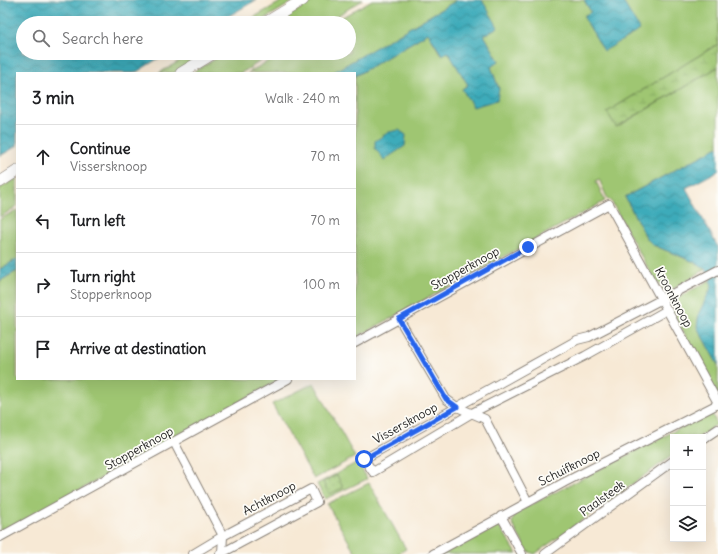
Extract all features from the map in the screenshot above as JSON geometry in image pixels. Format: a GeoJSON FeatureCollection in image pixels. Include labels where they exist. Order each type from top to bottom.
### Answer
{"type":"FeatureCollection","features":[{"type":"Feature","properties":{"kind":"main road"},"geometry":{"type":"LineString","coordinates":[[277,16],[304,0]]}},
{"type":"Feature","properties":{"kind":"main road"},"geometry":{"type":"LineString","coordinates":[[183,72],[202,60]]}},
{"type":"Feature","properties":{"kind":"main road"},"geometry":{"type":"LineString","coordinates":[[0,182],[16,173]]}},
{"type":"Feature","properties":{"kind":"street","name":"Kroonknoop"},"geometry":{"type":"LineString","coordinates":[[609,204],[718,404]]}},
{"type":"Feature","properties":{"kind":"street","name":"Stopperknoop"},"geometry":{"type":"LineString","coordinates":[[356,342],[609,204]]}},
{"type":"Feature","properties":{"kind":"street","name":"Vissersknoop"},"geometry":{"type":"LineString","coordinates":[[667,310],[585,356],[472,414],[373,472],[364,459],[577,340],[589,337],[718,270]]}},
{"type":"Feature","properties":{"kind":"street"},"geometry":{"type":"LineString","coordinates":[[399,319],[446,399],[457,407],[485,419],[528,502]]}},
{"type":"Feature","properties":{"kind":"street","name":"Stopperknoop"},"geometry":{"type":"LineString","coordinates":[[0,537],[286,380]]}},
{"type":"Feature","properties":{"kind":"street","name":"Schuifknoop"},"geometry":{"type":"LineString","coordinates":[[433,554],[501,516],[718,404]]}},
{"type":"Feature","properties":{"kind":"street"},"geometry":{"type":"LineString","coordinates":[[706,437],[718,429]]}},
{"type":"Feature","properties":{"kind":"street"},"geometry":{"type":"LineString","coordinates":[[174,442],[223,536],[221,554]]}},
{"type":"Feature","properties":{"kind":"street","name":"Paalsteek"},"geometry":{"type":"LineString","coordinates":[[545,554],[670,463]]}},
{"type":"Feature","properties":{"kind":"street","name":"Achtknoop"},"geometry":{"type":"LineString","coordinates":[[193,554],[310,489],[317,502],[221,554]]}},
{"type":"Feature","properties":{"kind":"street"},"geometry":{"type":"LineString","coordinates":[[501,516],[522,554]]}},
{"type":"Feature","properties":{"kind":"green space"},"geometry":{"type":"Polygon","coordinates":[[[284,0],[296,0],[270,16],[256,16],[284,0]]]}},
{"type":"Feature","properties":{"kind":"green space"},"geometry":{"type":"Polygon","coordinates":[[[315,0],[363,0],[337,16],[288,16],[315,0]]]}},
{"type":"Feature","properties":{"kind":"green space"},"geometry":{"type":"Polygon","coordinates":[[[372,0],[457,0],[356,59],[356,16],[344,16],[372,0]]]}},
{"type":"Feature","properties":{"kind":"green space"},"geometry":{"type":"Polygon","coordinates":[[[482,0],[584,0],[591,12],[584,16],[639,30],[622,0],[718,0],[718,44],[607,112],[617,127],[718,67],[718,147],[625,197],[647,239],[653,245],[699,264],[706,269],[668,292],[663,290],[658,282],[656,283],[610,199],[608,200],[599,179],[596,181],[605,201],[356,337],[356,75],[428,33],[441,55],[448,51],[468,85],[462,89],[499,89],[491,67],[499,61],[484,35],[482,0]]]}},
{"type":"Feature","properties":{"kind":"green space"},"geometry":{"type":"Polygon","coordinates":[[[718,44],[718,67],[616,127],[607,112],[718,44]]]}},
{"type":"Feature","properties":{"kind":"green space"},"geometry":{"type":"Polygon","coordinates":[[[181,60],[196,60],[176,72],[161,72],[181,60]]]}},
{"type":"Feature","properties":{"kind":"green space"},"geometry":{"type":"Polygon","coordinates":[[[213,60],[262,60],[243,72],[194,72],[213,60]]]}},
{"type":"Feature","properties":{"kind":"green space"},"geometry":{"type":"Polygon","coordinates":[[[270,60],[354,60],[334,72],[250,72],[270,60]]]}},
{"type":"Feature","properties":{"kind":"green space"},"geometry":{"type":"Polygon","coordinates":[[[16,179],[16,207],[0,217],[0,188],[16,179]]]}},
{"type":"Feature","properties":{"kind":"green space"},"geometry":{"type":"Polygon","coordinates":[[[16,211],[16,260],[0,269],[0,219],[16,211]]]}},
{"type":"Feature","properties":{"kind":"green space"},"geometry":{"type":"Polygon","coordinates":[[[16,272],[16,380],[279,380],[0,534],[0,281],[16,272]]]}},
{"type":"Feature","properties":{"kind":"green space"},"geometry":{"type":"Polygon","coordinates":[[[710,280],[712,286],[699,313],[697,327],[718,365],[718,395],[672,311],[672,301],[710,280]]]}},
{"type":"Feature","properties":{"kind":"green space"},"geometry":{"type":"Polygon","coordinates":[[[314,383],[355,457],[314,479],[272,404],[314,383]]]}},
{"type":"Feature","properties":{"kind":"green space"},"geometry":{"type":"Polygon","coordinates":[[[711,412],[717,424],[703,434],[670,434],[670,457],[535,554],[527,551],[512,523],[515,513],[711,412]]]}},
{"type":"Feature","properties":{"kind":"green space"},"geometry":{"type":"Polygon","coordinates":[[[358,462],[367,479],[325,499],[317,484],[358,462]]]}},
{"type":"Feature","properties":{"kind":"green space"},"geometry":{"type":"Polygon","coordinates":[[[337,475],[343,488],[329,494],[323,482],[337,475]]]}},
{"type":"Feature","properties":{"kind":"green space"},"geometry":{"type":"Polygon","coordinates":[[[369,483],[406,549],[397,554],[356,554],[327,504],[369,483]]]}},
{"type":"Feature","properties":{"kind":"green space"},"geometry":{"type":"Polygon","coordinates":[[[491,526],[501,528],[517,554],[441,554],[491,526]]]}},
{"type":"Feature","properties":{"kind":"water"},"geometry":{"type":"Polygon","coordinates":[[[0,0],[256,0],[229,16],[16,16],[16,60],[156,60],[137,72],[16,72],[16,147],[0,156],[0,0]]]}},
{"type":"Feature","properties":{"kind":"water"},"geometry":{"type":"Polygon","coordinates":[[[457,0],[482,0],[498,27],[484,35],[499,61],[491,67],[499,89],[497,100],[473,107],[462,89],[468,85],[448,52],[442,55],[428,33],[356,75],[356,72],[334,72],[457,0]]]}},
{"type":"Feature","properties":{"kind":"water"},"geometry":{"type":"Polygon","coordinates":[[[584,0],[622,0],[640,30],[604,51],[583,16],[591,12],[584,0]]]}},
{"type":"Feature","properties":{"kind":"water"},"geometry":{"type":"Polygon","coordinates":[[[399,130],[406,135],[405,146],[384,160],[375,148],[375,141],[389,132],[399,130]]]}},
{"type":"Feature","properties":{"kind":"water"},"geometry":{"type":"Polygon","coordinates":[[[718,147],[718,171],[686,188],[718,247],[718,365],[697,327],[699,313],[712,286],[711,279],[706,270],[699,264],[653,245],[647,239],[625,197],[718,147]]]}},
{"type":"Feature","properties":{"kind":"water"},"geometry":{"type":"Polygon","coordinates":[[[16,260],[16,272],[0,281],[0,269],[16,260]]]}},
{"type":"Feature","properties":{"kind":"route"},"geometry":{"type":"LineString","coordinates":[[364,459],[457,407],[446,399],[399,319],[528,247]]}}]}
